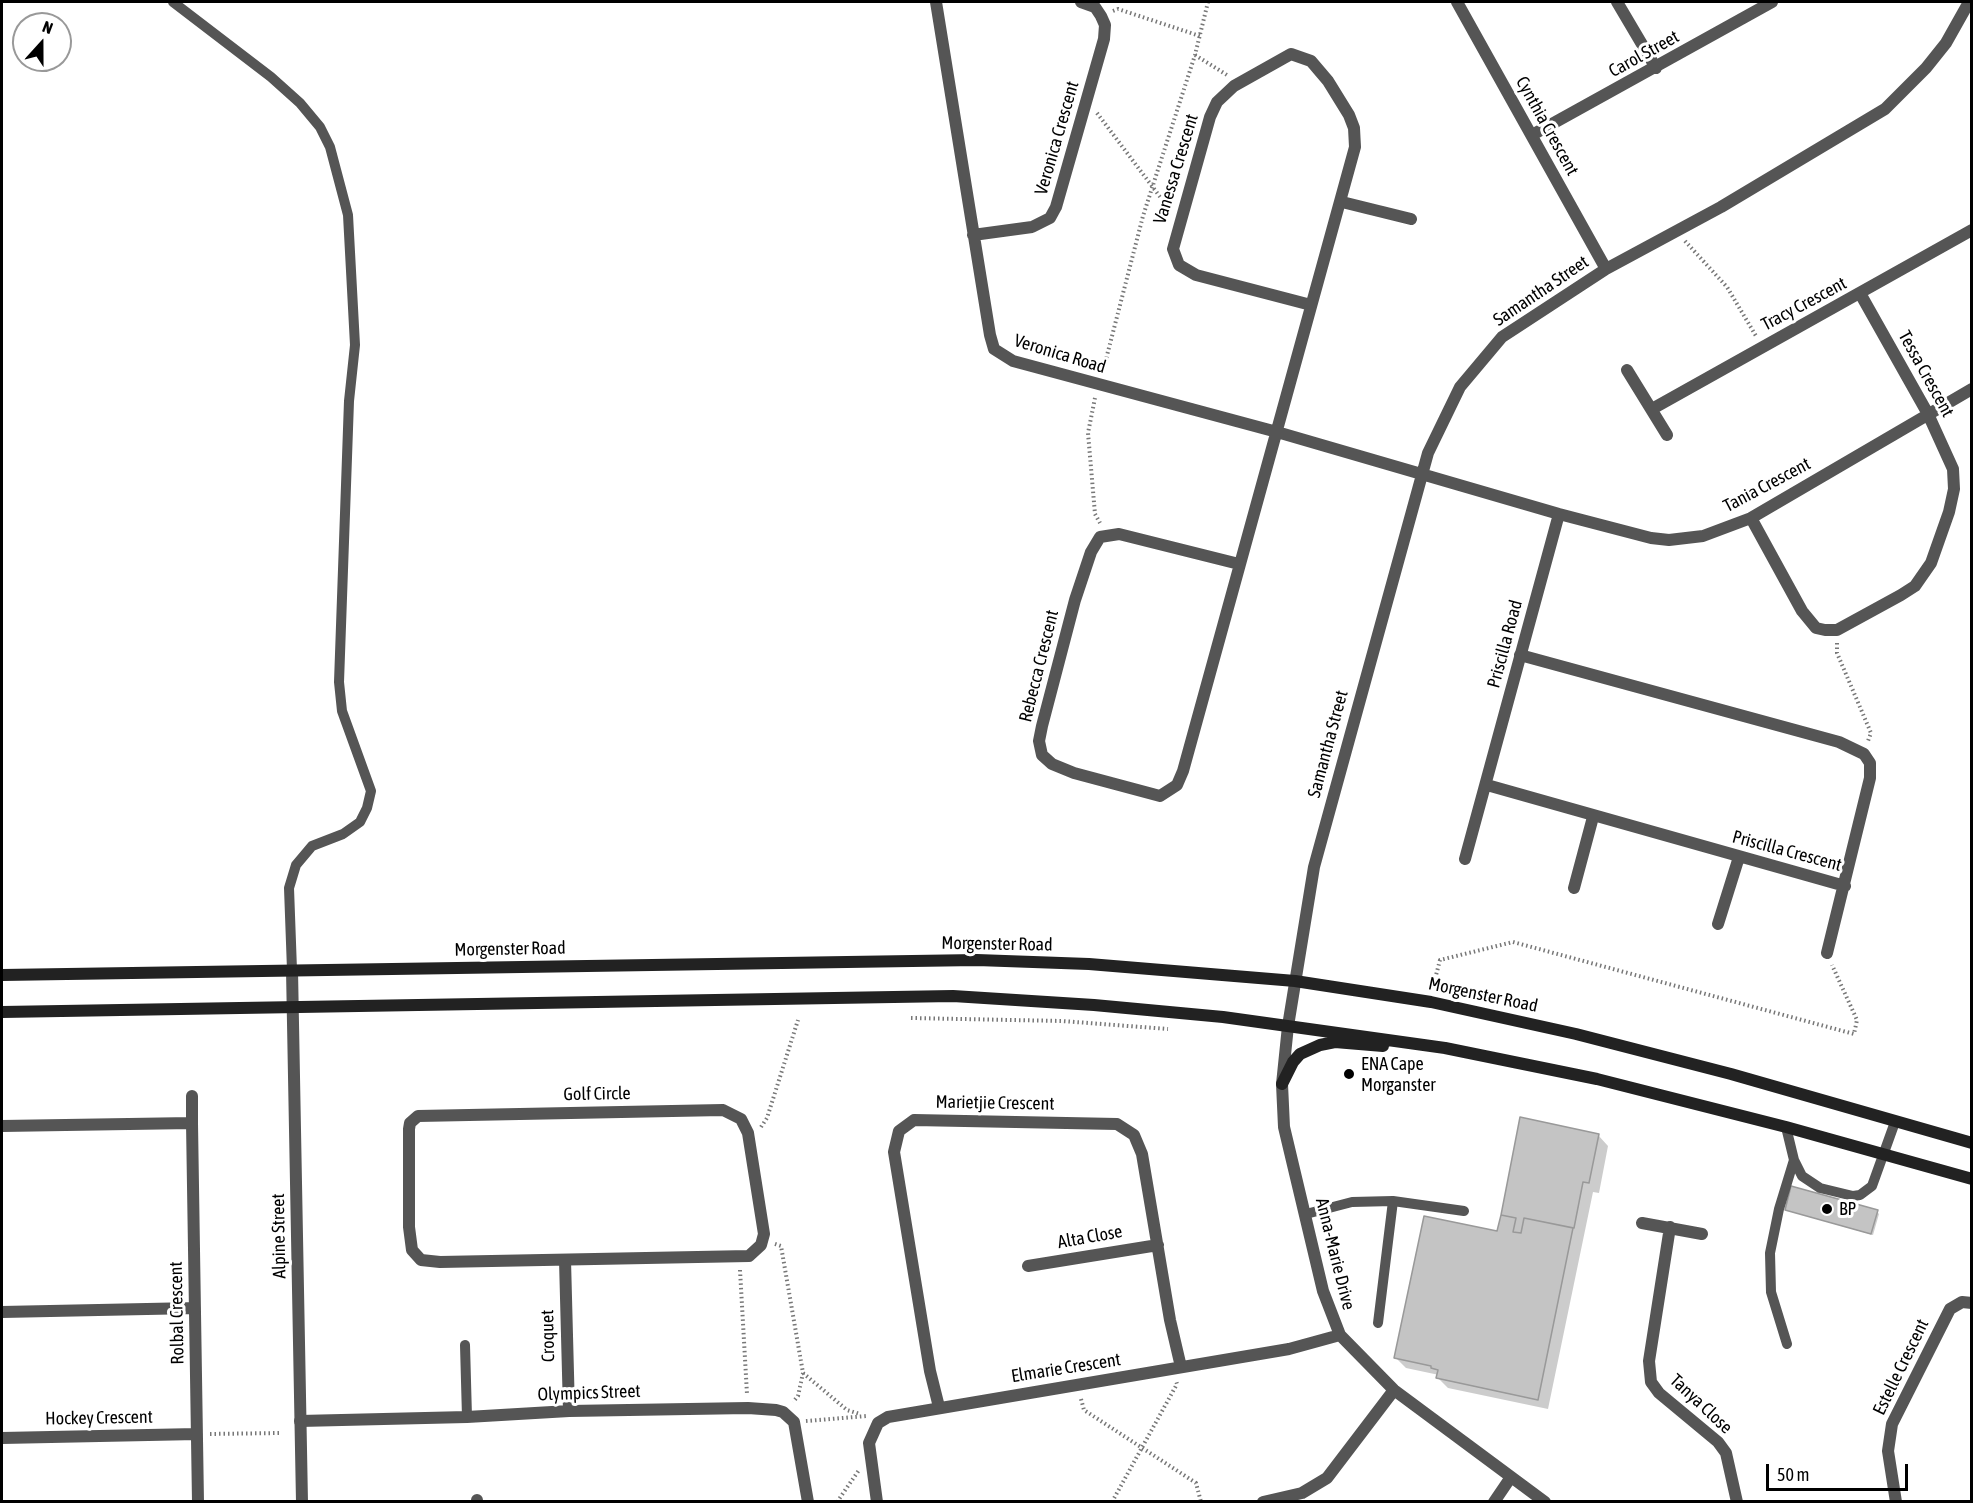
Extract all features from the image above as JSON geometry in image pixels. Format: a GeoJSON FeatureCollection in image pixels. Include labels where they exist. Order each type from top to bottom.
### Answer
{"type":"FeatureCollection","features":[{"type":"Feature","properties":{"kind":"main road","name":"Morgenster Road"},"geometry":{"type":"LineString","coordinates":[[2,975],[977,960],[1089,964],[1295,981],[1431,1002],[1576,1034],[1731,1074],[1971,1143]]}},
{"type":"Feature","properties":{"kind":"main road"},"geometry":{"type":"LineString","coordinates":[[2,1012],[953,996],[1106,1006],[1288,1026],[1411,1043],[1597,1079],[1786,1127],[1971,1179]]}},
{"type":"Feature","properties":{"kind":"main road"},"geometry":{"type":"LineString","coordinates":[[1282,1084],[1293,1062],[1300,1054],[1320,1045],[1335,1042],[1395,1047],[1411,1043]]}},
{"type":"Feature","properties":{"kind":"street","name":"Veronica Road"},"geometry":{"type":"LineString","coordinates":[[936,2],[973,235],[994,349],[1013,361],[1098,386],[1277,432],[1423,473]]}},
{"type":"Feature","properties":{"kind":"street"},"geometry":{"type":"LineString","coordinates":[[1081,2],[1095,7],[1101,16]]}},
{"type":"Feature","properties":{"kind":"street","name":"Cynthia Crescent"},"geometry":{"type":"LineString","coordinates":[[1456,2],[1606,269]]}},
{"type":"Feature","properties":{"kind":"street"},"geometry":{"type":"LineString","coordinates":[[1617,2],[1656,68]]}},
{"type":"Feature","properties":{"kind":"street","name":"Carol Street"},"geometry":{"type":"LineString","coordinates":[[1532,135],[1772,2]]}},
{"type":"Feature","properties":{"kind":"street","name":"Samantha Street"},"geometry":{"type":"LineString","coordinates":[[1288,1026],[1314,867],[1432,442],[1460,387],[1487,352],[1534,313],[1606,269],[1676,231],[1885,109],[1939,51],[1969,2]]}},
{"type":"Feature","properties":{"kind":"street","name":"Veronica Crescent"},"geometry":{"type":"LineString","coordinates":[[973,235],[1032,227],[1050,218],[1056,207],[1104,39],[1105,25],[1101,16]]}},
{"type":"Feature","properties":{"kind":"street","name":"Vanessa Crescent"},"geometry":{"type":"LineString","coordinates":[[1277,432],[1311,305],[1342,202],[1355,147],[1354,128],[1328,81],[1311,61],[1297,54],[1284,56],[1234,86],[1217,102],[1210,117],[1173,249],[1179,265],[1196,275],[1311,305]]}},
{"type":"Feature","properties":{"kind":"street"},"geometry":{"type":"LineString","coordinates":[[1342,202],[1411,219]]}},
{"type":"Feature","properties":{"kind":"street","name":"Tracy Crescent"},"geometry":{"type":"LineString","coordinates":[[1652,409],[1860,295],[1971,230]]}},
{"type":"Feature","properties":{"kind":"street","name":"Tessa Crescent"},"geometry":{"type":"LineString","coordinates":[[1837,630],[1915,586],[1931,563],[1949,512],[1954,489],[1953,470],[1928,414],[1860,295]]}},
{"type":"Feature","properties":{"kind":"street"},"geometry":{"type":"LineString","coordinates":[[1627,370],[1667,435]]}},
{"type":"Feature","properties":{"kind":"street","name":"Tania Crescent"},"geometry":{"type":"LineString","coordinates":[[1423,473],[1560,514],[1651,538],[1669,540],[1703,536],[1751,518],[1971,389]]}},
{"type":"Feature","properties":{"kind":"street","name":"Rebecca Crescent"},"geometry":{"type":"LineString","coordinates":[[1106,534],[1100,537],[1091,552],[1075,600],[1039,741],[1042,755],[1052,764],[1074,773],[1160,796],[1177,784],[1183,771],[1277,432]]}},
{"type":"Feature","properties":{"kind":"street","name":"Priscilla Road"},"geometry":{"type":"LineString","coordinates":[[1465,859],[1560,514]]}},
{"type":"Feature","properties":{"kind":"street"},"geometry":{"type":"LineString","coordinates":[[1751,518],[1802,611],[1816,628],[1837,630]]}},
{"type":"Feature","properties":{"kind":"street"},"geometry":{"type":"LineString","coordinates":[[1106,534],[1119,534],[1239,564]]}},
{"type":"Feature","properties":{"kind":"street"},"geometry":{"type":"LineString","coordinates":[[1520,656],[1839,742],[1852,746],[1864,754]]}},
{"type":"Feature","properties":{"kind":"street","name":"Priscilla Crescent"},"geometry":{"type":"LineString","coordinates":[[1487,785],[1845,886],[1870,778],[1870,763],[1864,754]]}},
{"type":"Feature","properties":{"kind":"street"},"geometry":{"type":"LineString","coordinates":[[1574,888],[1593,816]]}},
{"type":"Feature","properties":{"kind":"street"},"geometry":{"type":"LineString","coordinates":[[1718,924],[1738,857]]}},
{"type":"Feature","properties":{"kind":"street"},"geometry":{"type":"LineString","coordinates":[[1827,953],[1845,886]]}},
{"type":"Feature","properties":{"kind":"street","name":"Alpine Street"},"geometry":{"type":"LineString","coordinates":[[292,970],[302,1502]]}},
{"type":"Feature","properties":{"kind":"street","name":"Anna-Marie Drive"},"geometry":{"type":"LineString","coordinates":[[1288,1026],[1282,1084],[1284,1127],[1323,1291],[1340,1335],[1394,1390],[1545,1502]]}},
{"type":"Feature","properties":{"kind":"street","name":"Rolbal Crescent"},"geometry":{"type":"LineString","coordinates":[[192,1096],[195,1308],[201,1434],[198,1502]]}},
{"type":"Feature","properties":{"kind":"street","name":"Golf Circle"},"geometry":{"type":"LineString","coordinates":[[739,1257],[440,1262],[416,1257],[412,1251],[409,1227],[409,1129],[413,1119],[423,1114],[723,1110],[741,1119],[750,1142],[764,1229],[763,1240]]}},
{"type":"Feature","properties":{"kind":"street","name":"Marietjie Crescent"},"geometry":{"type":"LineString","coordinates":[[939,1407],[930,1371],[894,1152],[895,1137],[907,1124],[933,1119],[1117,1124],[1134,1135],[1140,1145],[1177,1368]]}},
{"type":"Feature","properties":{"kind":"street"},"geometry":{"type":"LineString","coordinates":[[2,1126],[192,1123]]}},
{"type":"Feature","properties":{"kind":"street"},"geometry":{"type":"LineString","coordinates":[[1642,1223],[1702,1234]]}},
{"type":"Feature","properties":{"kind":"street","name":"Tanya Close"},"geometry":{"type":"LineString","coordinates":[[1670,1227],[1649,1372],[1659,1393],[1718,1442],[1726,1453],[1737,1502]]}},
{"type":"Feature","properties":{"kind":"street"},"geometry":{"type":"LineString","coordinates":[[739,1257],[754,1253],[763,1240]]}},
{"type":"Feature","properties":{"kind":"street","name":"Alta Close"},"geometry":{"type":"LineString","coordinates":[[1028,1266],[1158,1245]]}},
{"type":"Feature","properties":{"kind":"street","name":"Croquet"},"geometry":{"type":"LineString","coordinates":[[565,1260],[569,1411]]}},
{"type":"Feature","properties":{"kind":"street","name":"Estelle Crescent"},"geometry":{"type":"LineString","coordinates":[[1896,1502],[1888,1451],[1892,1424],[1950,1309],[1962,1302],[1971,1303]]}},
{"type":"Feature","properties":{"kind":"street"},"geometry":{"type":"LineString","coordinates":[[2,1312],[195,1308]]}},
{"type":"Feature","properties":{"kind":"street","name":"Elmarie Crescent"},"geometry":{"type":"LineString","coordinates":[[883,1420],[939,1407],[1289,1349],[1340,1335]]}},
{"type":"Feature","properties":{"kind":"street"},"geometry":{"type":"LineString","coordinates":[[1263,1502],[1302,1493],[1327,1478],[1394,1390]]}},
{"type":"Feature","properties":{"kind":"street","name":"Olympics Street"},"geometry":{"type":"LineString","coordinates":[[300,1421],[467,1417],[569,1411],[748,1408],[783,1412]]}},
{"type":"Feature","properties":{"kind":"street"},"geometry":{"type":"LineString","coordinates":[[783,1412],[794,1422],[808,1502]]}},
{"type":"Feature","properties":{"kind":"street"},"geometry":{"type":"LineString","coordinates":[[877,1502],[869,1449],[872,1432],[883,1420]]}},
{"type":"Feature","properties":{"kind":"street","name":"Hockey Crescent"},"geometry":{"type":"LineString","coordinates":[[2,1438],[201,1434]]}},
{"type":"Feature","properties":{"kind":"street"},"geometry":{"type":"LineString","coordinates":[[1494,1502],[1511,1477]]}},
{"type":"Feature","properties":{"kind":"lane"},"geometry":{"type":"LineString","coordinates":[[173,2],[300,103],[320,128],[330,147],[348,215],[355,345],[349,401],[339,682],[342,711],[370,791],[367,808],[360,822],[344,834],[312,846],[296,865],[290,888],[292,970]]}},
{"type":"Feature","properties":{"kind":"lane"},"geometry":{"type":"LineString","coordinates":[[1786,1127],[1794,1160],[1807,1182],[1820,1188],[1853,1196],[1860,1195],[1872,1186],[1895,1122]]}},
{"type":"Feature","properties":{"kind":"lane"},"geometry":{"type":"LineString","coordinates":[[1787,1344],[1771,1292],[1770,1254],[1779,1209],[1794,1160]]}},
{"type":"Feature","properties":{"kind":"lane"},"geometry":{"type":"LineString","coordinates":[[1306,1214],[1352,1202],[1393,1202],[1464,1211]]}},
{"type":"Feature","properties":{"kind":"lane"},"geometry":{"type":"LineString","coordinates":[[1378,1323],[1393,1202]]}},
{"type":"Feature","properties":{"kind":"lane"},"geometry":{"type":"LineString","coordinates":[[465,1345],[467,1417]]}},
{"type":"Feature","properties":{"kind":"path"},"geometry":{"type":"LineString","coordinates":[[1106,534],[1095,514],[1088,433],[1098,386],[1143,216],[1196,55],[1209,2]]}},
{"type":"Feature","properties":{"kind":"path"},"geometry":{"type":"LineString","coordinates":[[1101,16],[1118,9],[1200,36]]}},
{"type":"Feature","properties":{"kind":"path"},"geometry":{"type":"LineString","coordinates":[[1196,55],[1226,72],[1234,86]]}},
{"type":"Feature","properties":{"kind":"path"},"geometry":{"type":"LineString","coordinates":[[1086,104],[1093,107],[1179,223]]}},
{"type":"Feature","properties":{"kind":"path"},"geometry":{"type":"LineString","coordinates":[[1676,231],[1727,287],[1762,347]]}},
{"type":"Feature","properties":{"kind":"path"},"geometry":{"type":"LineString","coordinates":[[1837,630],[1837,653],[1871,733],[1864,754]]}},
{"type":"Feature","properties":{"kind":"path"},"geometry":{"type":"LineString","coordinates":[[1434,983],[1440,960],[1513,942],[1854,1034],[1857,1020],[1827,953]]}},
{"type":"Feature","properties":{"kind":"path"},"geometry":{"type":"LineString","coordinates":[[911,1018],[1062,1021],[1178,1030]]}},
{"type":"Feature","properties":{"kind":"path"},"geometry":{"type":"LineString","coordinates":[[750,1142],[767,1118],[798,1020]]}},
{"type":"Feature","properties":{"kind":"path"},"geometry":{"type":"LineString","coordinates":[[763,1240],[781,1246],[803,1373],[798,1396],[783,1412]]}},
{"type":"Feature","properties":{"kind":"path"},"geometry":{"type":"LineString","coordinates":[[739,1257],[748,1408]]}},
{"type":"Feature","properties":{"kind":"path"},"geometry":{"type":"LineString","coordinates":[[1112,1502],[1177,1384],[1177,1368]]}},
{"type":"Feature","properties":{"kind":"path"},"geometry":{"type":"LineString","coordinates":[[803,1373],[847,1410],[883,1420]]}},
{"type":"Feature","properties":{"kind":"path"},"geometry":{"type":"LineString","coordinates":[[1078,1384],[1084,1410],[1196,1483],[1201,1502]]}},
{"type":"Feature","properties":{"kind":"path"},"geometry":{"type":"LineString","coordinates":[[794,1422],[863,1415]]}},
{"type":"Feature","properties":{"kind":"path"},"geometry":{"type":"LineString","coordinates":[[201,1434],[279,1433]]}},
{"type":"Feature","properties":{"kind":"path"},"geometry":{"type":"LineString","coordinates":[[837,1502],[863,1464],[869,1449]]}},
{"type":"Feature","properties":{"kind":"building"},"geometry":{"type":"Polygon","coordinates":[[[1520,1117],[1599,1134],[1589,1183],[1583,1182],[1574,1228],[1524,1218],[1521,1233],[1513,1232],[1516,1218],[1501,1215],[1520,1117]]]}},
{"type":"Feature","properties":{"kind":"building"},"geometry":{"type":"Polygon","coordinates":[[[1791,1186],[1878,1210],[1871,1234],[1785,1210],[1791,1186]]]}},
{"type":"Feature","properties":{"kind":"building"},"geometry":{"type":"Polygon","coordinates":[[[1501,1215],[1516,1218],[1513,1232],[1521,1233],[1524,1218],[1573,1228],[1538,1400],[1436,1378],[1438,1370],[1431,1366],[1394,1358],[1424,1216],[1497,1231],[1501,1215]]]}},
{"type":"Feature","properties":{"kind":"place","name":"ENA Cape Morganster"},"geometry":{"type":"Point","coordinates":[1349,1074]}},
{"type":"Feature","properties":{"kind":"place","name":"BP"},"geometry":{"type":"Point","coordinates":[1827,1209]}}]}
